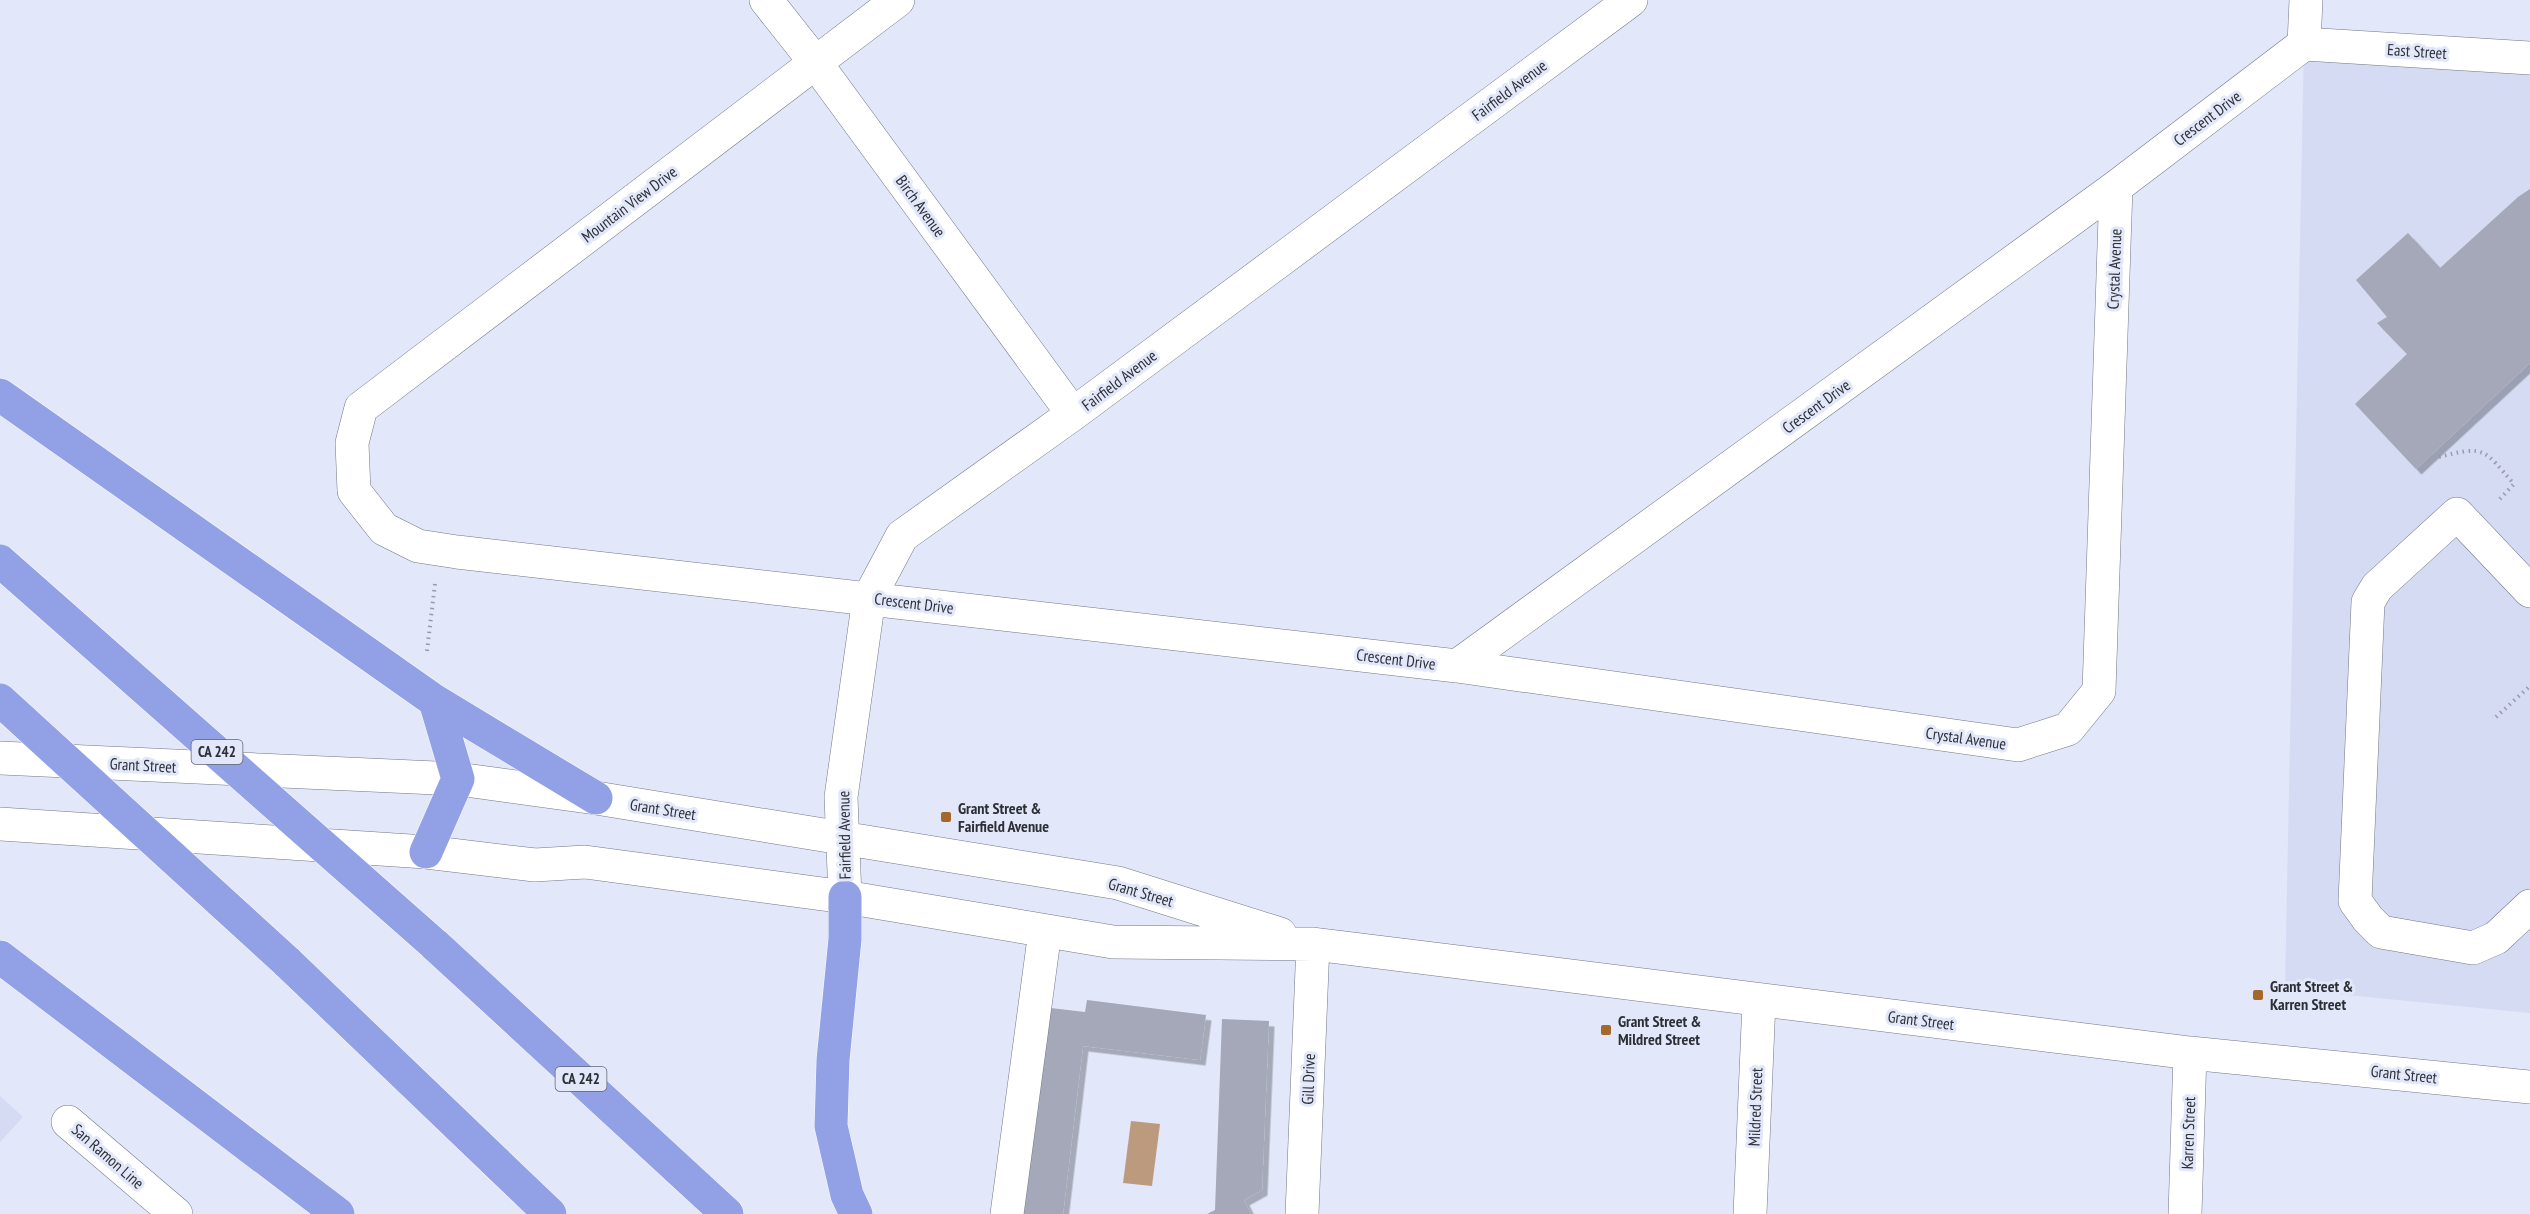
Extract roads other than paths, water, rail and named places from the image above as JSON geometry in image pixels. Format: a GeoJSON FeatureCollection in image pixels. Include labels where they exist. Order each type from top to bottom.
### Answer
{"type":"FeatureCollection","features":[{"type":"Feature","properties":{"kind":"highway"},"geometry":{"type":"LineString","coordinates":[[0,395],[424,693],[596,798]]}},
{"type":"Feature","properties":{"kind":"highway","name":"CA 242"},"geometry":{"type":"LineString","coordinates":[[0,561],[434,944],[727,1214]]}},
{"type":"Feature","properties":{"kind":"highway"},"geometry":{"type":"LineString","coordinates":[[424,693],[458,779],[426,852]]}},
{"type":"Feature","properties":{"kind":"highway"},"geometry":{"type":"LineString","coordinates":[[0,700],[286,961],[550,1214]]}},
{"type":"Feature","properties":{"kind":"highway"},"geometry":{"type":"LineString","coordinates":[[845,897],[845,939],[833,1059],[831,1126],[848,1195],[856,1214]]}},
{"type":"Feature","properties":{"kind":"highway"},"geometry":{"type":"LineString","coordinates":[[0,957],[338,1214]]}},
{"type":"Feature","properties":{"kind":"street","name":"Birch Avenue"},"geometry":{"type":"LineString","coordinates":[[766,0],[815,62],[1073,414]]}},
{"type":"Feature","properties":{"kind":"street","name":"Mountain View Drive"},"geometry":{"type":"LineString","coordinates":[[361,408],[898,0]]}},
{"type":"Feature","properties":{"kind":"street","name":"Fairfield Avenue"},"geometry":{"type":"LineString","coordinates":[[845,897],[841,797],[869,598],[902,536],[1073,414],[1631,0]]}},
{"type":"Feature","properties":{"kind":"street"},"geometry":{"type":"LineString","coordinates":[[2304,44],[2306,0]]}},
{"type":"Feature","properties":{"kind":"street","name":"East Street"},"geometry":{"type":"LineString","coordinates":[[2304,44],[2530,58]]}},
{"type":"Feature","properties":{"kind":"street","name":"Crescent Drive"},"geometry":{"type":"LineString","coordinates":[[361,408],[352,443],[354,491],[384,530],[418,546],[1457,666],[2116,188],[2304,44]]}},
{"type":"Feature","properties":{"kind":"street","name":"Crystal Avenue"},"geometry":{"type":"LineString","coordinates":[[1457,666],[2018,745],[2068,729],[2099,691],[2116,188]]}},
{"type":"Feature","properties":{"kind":"street"},"geometry":{"type":"LineString","coordinates":[[2530,591],[2457,514],[2377,586],[2368,602],[2355,901],[2381,932],[2473,948],[2496,938],[2530,906]]}},
{"type":"Feature","properties":{"kind":"street","name":"Grant Street"},"geometry":{"type":"LineString","coordinates":[[0,758],[458,779],[596,798],[1118,883],[1313,944]]}},
{"type":"Feature","properties":{"kind":"street","name":"Grant Street"},"geometry":{"type":"LineString","coordinates":[[0,824],[426,852],[535,865],[585,862],[845,897],[1113,942],[1313,944],[2190,1053],[2530,1087]]}},
{"type":"Feature","properties":{"kind":"street"},"geometry":{"type":"LineString","coordinates":[[1007,1214],[1045,931]]}},
{"type":"Feature","properties":{"kind":"street","name":"Gill Drive"},"geometry":{"type":"LineString","coordinates":[[1302,1214],[1313,944]]}},
{"type":"Feature","properties":{"kind":"street","name":"Mildred Street"},"geometry":{"type":"LineString","coordinates":[[1750,1214],[1759,1001]]}},
{"type":"Feature","properties":{"kind":"street","name":"Karren Street"},"geometry":{"type":"LineString","coordinates":[[2185,1214],[2190,1053]]}},
{"type":"Feature","properties":{"kind":"street","name":"San Ramon Line"},"geometry":{"type":"LineString","coordinates":[[68,1122],[176,1214]]}},
{"type":"Feature","properties":{"kind":"place","name":"Grant Street & Fairfield Avenue"},"geometry":{"type":"Point","coordinates":[946,817]}},
{"type":"Feature","properties":{"kind":"place","name":"Grant Street & Karren Street"},"geometry":{"type":"Point","coordinates":[2258,995]}},
{"type":"Feature","properties":{"kind":"place","name":"Grant Street & Mildred Street"},"geometry":{"type":"Point","coordinates":[1606,1030]}}]}
